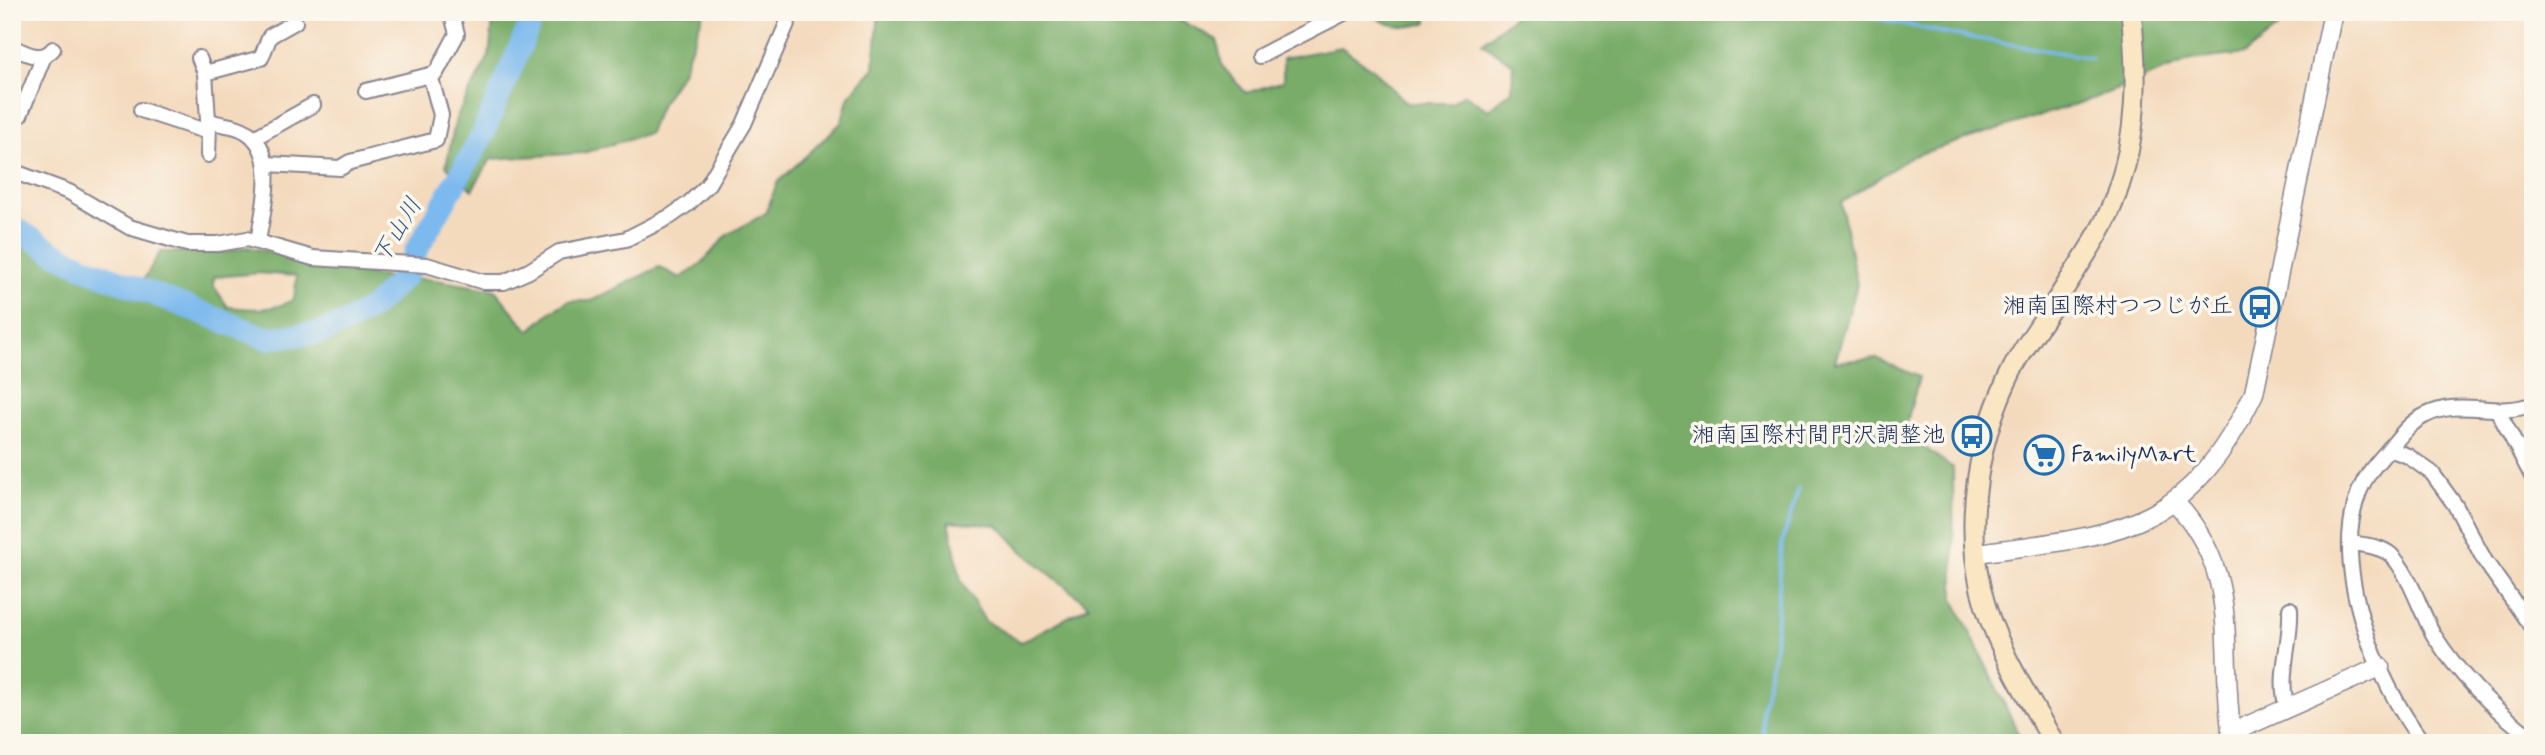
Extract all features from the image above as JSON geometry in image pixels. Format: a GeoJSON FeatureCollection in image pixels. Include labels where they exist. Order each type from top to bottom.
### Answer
{"type":"FeatureCollection","features":[{"type":"Feature","properties":{"kind":"main road"},"geometry":{"type":"LineString","coordinates":[[2054,743],[2015,672],[1981,590],[1974,509],[1980,460],[1994,411],[2014,367],[2096,238],[2119,186],[2134,122],[2138,71],[2131,12]]}},
{"type":"Feature","properties":{"kind":"street"},"geometry":{"type":"LineString","coordinates":[[12,171],[69,192],[129,227],[175,240],[218,244],[247,239],[313,258],[427,265],[484,282],[504,282],[529,271],[559,252],[626,239],[671,216],[707,186],[744,124],[792,12]]}},
{"type":"Feature","properties":{"kind":"street"},"geometry":{"type":"LineString","coordinates":[[1260,56],[1346,12]]}},
{"type":"Feature","properties":{"kind":"street"},"geometry":{"type":"LineString","coordinates":[[1977,553],[2077,541],[2115,532],[2175,502],[2207,471],[2233,437],[2254,393],[2333,12]]}},
{"type":"Feature","properties":{"kind":"street"},"geometry":{"type":"LineString","coordinates":[[366,91],[436,73],[457,34],[453,19]]}},
{"type":"Feature","properties":{"kind":"street"},"geometry":{"type":"LineString","coordinates":[[205,73],[261,58],[270,36],[295,22]]}},
{"type":"Feature","properties":{"kind":"street"},"geometry":{"type":"LineString","coordinates":[[12,47],[48,53],[20,116]]}},
{"type":"Feature","properties":{"kind":"street"},"geometry":{"type":"LineString","coordinates":[[199,58],[205,73],[205,113],[211,124],[208,155]]}},
{"type":"Feature","properties":{"kind":"street"},"geometry":{"type":"LineString","coordinates":[[267,164],[340,168],[350,162],[436,140],[441,115],[430,75]]}},
{"type":"Feature","properties":{"kind":"street"},"geometry":{"type":"LineString","coordinates":[[254,138],[313,104]]}},
{"type":"Feature","properties":{"kind":"street"},"geometry":{"type":"LineString","coordinates":[[141,110],[202,130],[211,124],[237,127],[254,138],[267,164],[258,241]]}},
{"type":"Feature","properties":{"kind":"street"},"geometry":{"type":"LineString","coordinates":[[2423,743],[2380,667],[2357,600],[2350,543],[2358,493],[2371,467],[2403,431],[2422,416],[2458,405],[2498,411],[2533,404]]}},
{"type":"Feature","properties":{"kind":"street"},"geometry":{"type":"LineString","coordinates":[[2498,411],[2533,478]]}},
{"type":"Feature","properties":{"kind":"street"},"geometry":{"type":"LineString","coordinates":[[2389,449],[2408,456],[2432,473],[2455,505],[2485,561],[2533,629]]}},
{"type":"Feature","properties":{"kind":"street"},"geometry":{"type":"LineString","coordinates":[[2175,502],[2197,531],[2214,562],[2225,606],[2232,738],[2287,708],[2380,667]]}},
{"type":"Feature","properties":{"kind":"street"},"geometry":{"type":"LineString","coordinates":[[2350,543],[2373,546],[2391,555],[2436,638],[2455,663],[2504,717],[2533,739]]}},
{"type":"Feature","properties":{"kind":"street"},"geometry":{"type":"LineString","coordinates":[[2287,708],[2282,691],[2291,627],[2290,608]]}},
{"type":"Feature","properties":{"kind":"green space"},"geometry":{"type":"Polygon","coordinates":[[[494,12],[704,12],[682,72],[661,104],[649,133],[583,153],[491,159],[472,190],[446,166],[456,118],[489,56],[494,12]]]}},
{"type":"Feature","properties":{"kind":"green space"},"geometry":{"type":"Polygon","coordinates":[[[879,12],[1165,12],[1217,40],[1222,66],[1246,93],[1283,81],[1283,58],[1341,47],[1374,70],[1406,103],[1452,103],[1464,94],[1488,110],[1512,90],[1513,64],[1482,43],[1519,12],[2297,12],[2245,54],[2191,60],[2092,99],[1910,157],[1841,203],[1857,285],[1835,362],[1876,358],[1919,377],[1904,433],[1953,468],[1954,599],[2023,743],[12,743],[12,335],[15,324],[12,321],[12,232],[52,259],[136,293],[160,252],[226,252],[247,247],[376,276],[436,280],[495,290],[529,331],[553,310],[569,301],[591,301],[659,267],[680,278],[701,264],[727,235],[766,213],[777,183],[841,123],[849,96],[874,68],[879,12]],[[259,273],[214,277],[213,285],[228,307],[270,308],[294,299],[297,276],[259,273]],[[949,521],[961,581],[985,621],[1021,642],[1089,606],[1022,551],[998,525],[949,521]]]}},
{"type":"Feature","properties":{"kind":"green space"},"geometry":{"type":"Polygon","coordinates":[[[1369,12],[1426,12],[1427,22],[1397,26],[1382,21],[1369,12]]]}},
{"type":"Feature","properties":{"kind":"waterway","name":"下山川"},"geometry":{"type":"LineString","coordinates":[[12,226],[55,253],[91,270],[267,338],[320,333],[345,323],[372,308],[407,274],[416,251],[481,138],[535,12]]}},
{"type":"Feature","properties":{"kind":"waterway"},"geometry":{"type":"LineString","coordinates":[[1846,12],[1950,34],[2092,58]]}},
{"type":"Feature","properties":{"kind":"waterway"},"geometry":{"type":"LineString","coordinates":[[1763,743],[1762,708],[1775,645],[1782,543],[1799,488]]}},
{"type":"Feature","properties":{"kind":"place","name":"湘南国際村つつじが丘"},"geometry":{"type":"Point","coordinates":[2260,307]}},
{"type":"Feature","properties":{"kind":"place","name":"湘南国際村間門沢調整池"},"geometry":{"type":"Point","coordinates":[1972,436]}},
{"type":"Feature","properties":{"kind":"place","name":"FamilyMart"},"geometry":{"type":"Point","coordinates":[2044,455]}}]}
